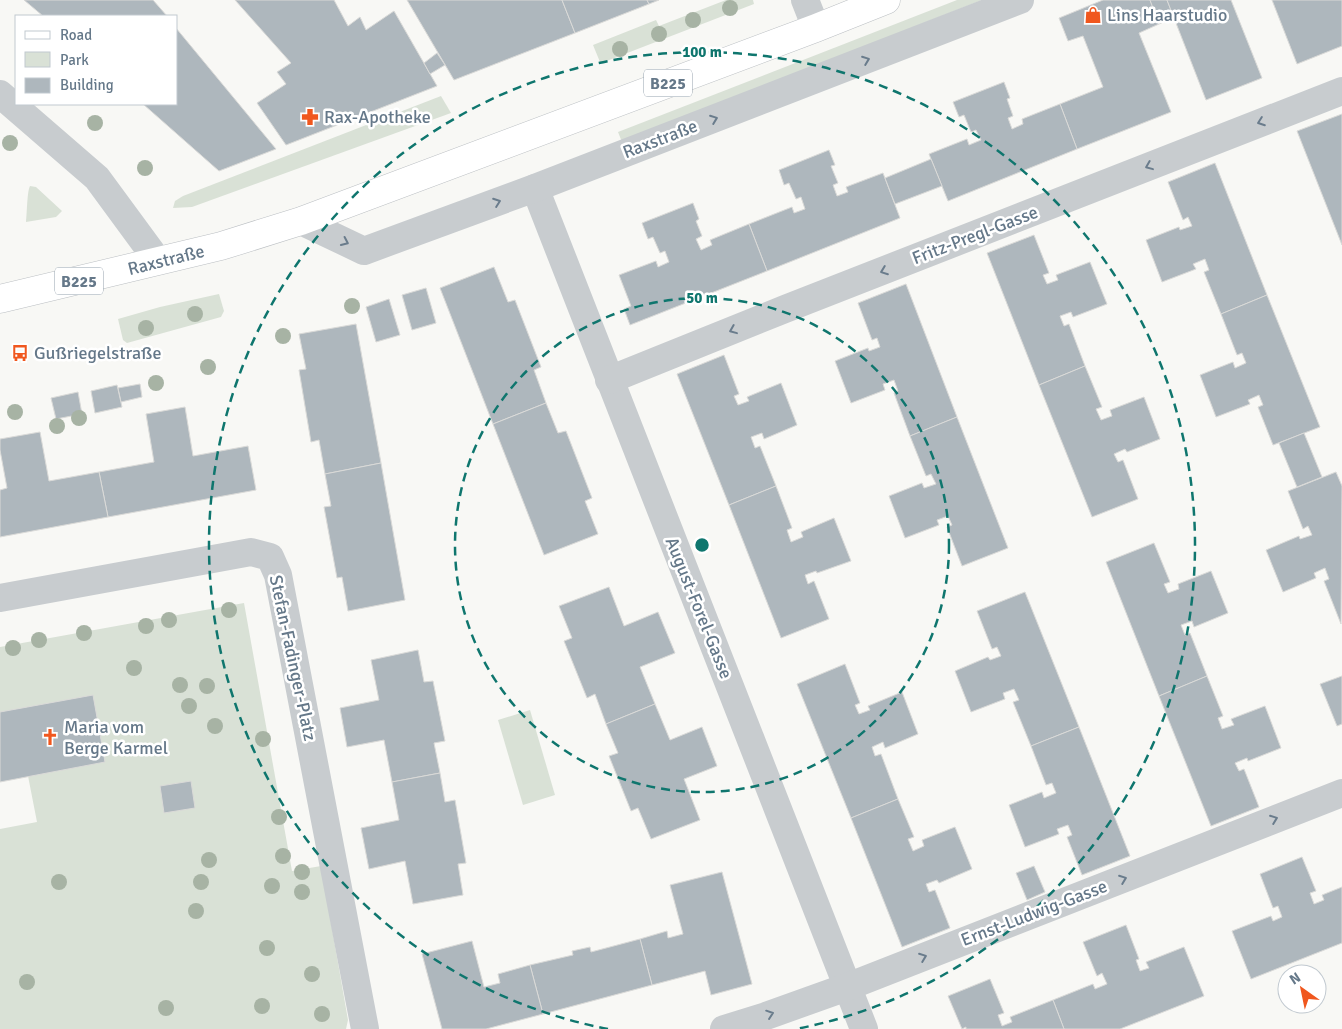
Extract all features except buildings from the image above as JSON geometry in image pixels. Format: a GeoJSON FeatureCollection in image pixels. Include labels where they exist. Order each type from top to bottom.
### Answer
{"type":"FeatureCollection","features":[{"type":"Feature","properties":{"kind":"main road","name":"Raxstraße"},"geometry":{"type":"LineString","coordinates":[[0,299],[221,246],[301,221],[886,0]]}},
{"type":"Feature","properties":{"kind":"street"},"geometry":{"type":"LineString","coordinates":[[805,0],[816,28]]}},
{"type":"Feature","properties":{"kind":"street","name":"Raxstraße"},"geometry":{"type":"LineString","coordinates":[[301,221],[364,251],[535,188],[1020,0]]}},
{"type":"Feature","properties":{"kind":"street","name":"Fritz-Pregl-Gasse"},"geometry":{"type":"LineString","coordinates":[[609,380],[803,302],[1342,92]]}},
{"type":"Feature","properties":{"kind":"street"},"geometry":{"type":"LineString","coordinates":[[0,94],[97,178],[158,261]]}},
{"type":"Feature","properties":{"kind":"street","name":"August-Forel-Gasse"},"geometry":{"type":"LineString","coordinates":[[535,188],[864,1029]]}},
{"type":"Feature","properties":{"kind":"street","name":"Stefan-Fadinger-Platz"},"geometry":{"type":"LineString","coordinates":[[0,598],[251,552],[270,557],[278,575],[365,1029]]}},
{"type":"Feature","properties":{"kind":"street","name":"Ernst-Ludwig-Gasse"},"geometry":{"type":"LineString","coordinates":[[724,1029],[847,987],[1342,792]]}},
{"type":"Feature","properties":{"kind":"green space"},"geometry":{"type":"Polygon","coordinates":[[[726,0],[753,0],[754,4],[600,62],[593,45],[656,20],[659,26],[726,0]]]}},
{"type":"Feature","properties":{"kind":"green space"},"geometry":{"type":"Polygon","coordinates":[[[957,0],[982,0],[622,142],[618,132],[957,0]]]}},
{"type":"Feature","properties":{"kind":"green space"},"geometry":{"type":"Polygon","coordinates":[[[441,96],[451,113],[192,207],[173,208],[175,201],[183,196],[441,96]]]}},
{"type":"Feature","properties":{"kind":"green space"},"geometry":{"type":"Polygon","coordinates":[[[30,186],[36,187],[62,211],[56,217],[26,222],[30,186]]]}},
{"type":"Feature","properties":{"kind":"green space"},"geometry":{"type":"Polygon","coordinates":[[[219,294],[224,311],[221,317],[127,343],[123,340],[118,319],[160,307],[219,294]]]}},
{"type":"Feature","properties":{"kind":"green space"},"geometry":{"type":"Polygon","coordinates":[[[244,603],[292,871],[321,866],[348,1020],[346,1029],[0,1029],[0,829],[37,822],[28,776],[105,761],[93,695],[0,712],[0,647],[244,603]]]}},
{"type":"Feature","properties":{"kind":"green space"},"geometry":{"type":"Polygon","coordinates":[[[530,710],[555,795],[523,805],[498,720],[530,710]]]}},
{"type":"Feature","properties":{"kind":"place","name":"Lins Haarstudio"},"geometry":{"type":"Point","coordinates":[1093,15]}},
{"type":"Feature","properties":{"kind":"place","name":"Rax-Apotheke"},"geometry":{"type":"Point","coordinates":[310,117]}},
{"type":"Feature","properties":{"kind":"place","name":"Gußriegelstraße"},"geometry":{"type":"Point","coordinates":[20,353]}},
{"type":"Feature","properties":{"kind":"place","name":"Maria vom Berge Karmel"},"geometry":{"type":"Point","coordinates":[50,737]}}]}
